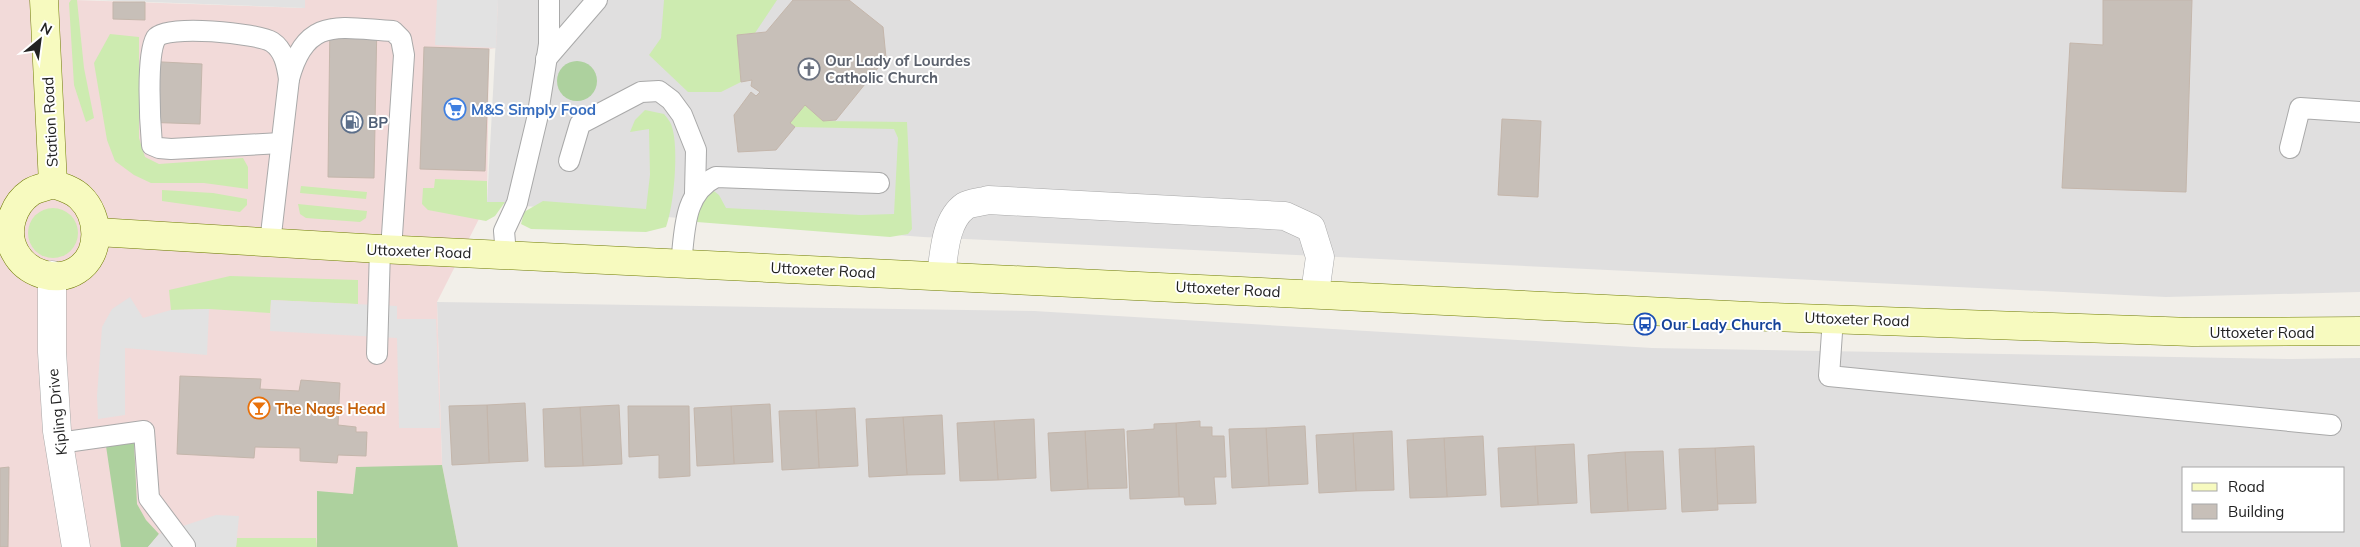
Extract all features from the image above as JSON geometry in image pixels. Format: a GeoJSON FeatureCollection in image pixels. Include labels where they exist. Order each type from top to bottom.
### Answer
{"type":"FeatureCollection","features":[{"type":"Feature","properties":{"kind":"main road","name":"Station Road"},"geometry":{"type":"LineString","coordinates":[[44,0],[53,184]]}},
{"type":"Feature","properties":{"kind":"main road"},"geometry":{"type":"LineString","coordinates":[[53,184],[67,189],[80,197],[93,213],[97,232],[93,247],[78,270],[64,275],[38,274],[23,264],[4,237],[13,213],[22,201],[32,192],[53,184]]}},
{"type":"Feature","properties":{"kind":"main road","name":"Uttoxeter Road"},"geometry":{"type":"LineString","coordinates":[[97,232],[386,250],[506,254],[681,264],[1833,318],[2192,332],[2360,331]]}},
{"type":"Feature","properties":{"kind":"street"},"geometry":{"type":"LineString","coordinates":[[941,276],[952,223],[966,206],[988,200],[1285,216],[1311,228],[1320,257],[1315,293]]}},
{"type":"Feature","properties":{"kind":"street","name":"Kipling Drive"},"geometry":{"type":"LineString","coordinates":[[52,275],[52,352],[59,443],[76,547]]}},
{"type":"Feature","properties":{"kind":"lane"},"geometry":{"type":"LineString","coordinates":[[506,254],[504,231],[517,203],[537,119],[550,26],[549,0]]}},
{"type":"Feature","properties":{"kind":"lane"},"geometry":{"type":"LineString","coordinates":[[546,59],[597,0]]}},
{"type":"Feature","properties":{"kind":"lane"},"geometry":{"type":"LineString","coordinates":[[270,243],[289,79],[294,60],[300,50],[317,33],[329,28],[393,31],[402,39],[404,55],[377,354]]}},
{"type":"Feature","properties":{"kind":"lane"},"geometry":{"type":"LineString","coordinates":[[281,143],[171,149],[152,145],[151,59],[156,38],[164,32],[197,31],[238,34],[272,42],[286,59],[289,79]]}},
{"type":"Feature","properties":{"kind":"lane"},"geometry":{"type":"LineString","coordinates":[[569,161],[580,124],[642,92],[659,91],[672,100],[682,115],[696,150],[696,193]]}},
{"type":"Feature","properties":{"kind":"lane"},"geometry":{"type":"LineString","coordinates":[[2290,148],[2300,108],[2360,112]]}},
{"type":"Feature","properties":{"kind":"lane"},"geometry":{"type":"LineString","coordinates":[[681,264],[690,203],[705,182],[716,177],[879,183]]}},
{"type":"Feature","properties":{"kind":"lane"},"geometry":{"type":"LineString","coordinates":[[1833,318],[1830,376],[2331,425]]}},
{"type":"Feature","properties":{"kind":"lane"},"geometry":{"type":"LineString","coordinates":[[59,443],[144,431],[149,498],[185,546]]}},
{"type":"Feature","properties":{"kind":"shaded area"},"geometry":{"type":"Polygon","coordinates":[[[0,0],[74,0],[304,8],[305,0],[498,0],[496,48],[489,49],[487,203],[437,302],[442,465],[458,547],[0,547],[0,0]]]}},
{"type":"Feature","properties":{"kind":"shaded area"},"geometry":{"type":"Polygon","coordinates":[[[96,0],[305,0],[305,8],[96,0]]]}},
{"type":"Feature","properties":{"kind":"shaded area"},"geometry":{"type":"Polygon","coordinates":[[[437,0],[498,0],[496,48],[435,45],[437,0]]]}},
{"type":"Feature","properties":{"kind":"shaded area"},"geometry":{"type":"Polygon","coordinates":[[[498,0],[2360,0],[2360,292],[2166,297],[923,237],[487,203],[498,0]]]}},
{"type":"Feature","properties":{"kind":"shaded area"},"geometry":{"type":"Polygon","coordinates":[[[130,297],[143,318],[171,310],[209,309],[207,355],[125,348],[125,415],[98,419],[97,396],[102,327],[112,309],[130,297]]]}},
{"type":"Feature","properties":{"kind":"shaded area"},"geometry":{"type":"Polygon","coordinates":[[[271,300],[397,306],[397,319],[436,319],[440,428],[399,428],[397,338],[270,331],[271,300]]]}},
{"type":"Feature","properties":{"kind":"shaded area"},"geometry":{"type":"Polygon","coordinates":[[[437,302],[1034,311],[1652,348],[2292,359],[2360,358],[2360,547],[458,547],[442,465],[437,302]]]}},
{"type":"Feature","properties":{"kind":"shaded area"},"geometry":{"type":"Polygon","coordinates":[[[216,515],[239,516],[236,547],[148,547],[159,534],[216,515]]]}},
{"type":"Feature","properties":{"kind":"green space"},"geometry":{"type":"Polygon","coordinates":[[[71,0],[77,0],[84,68],[94,118],[86,122],[74,85],[69,3],[71,0]]]}},
{"type":"Feature","properties":{"kind":"green space"},"geometry":{"type":"Polygon","coordinates":[[[664,0],[777,0],[755,33],[737,35],[741,82],[721,92],[688,92],[649,55],[661,38],[664,0]]]}},
{"type":"Feature","properties":{"kind":"green space"},"geometry":{"type":"Polygon","coordinates":[[[110,34],[139,37],[139,138],[145,157],[159,164],[243,158],[248,167],[248,189],[204,183],[151,183],[134,175],[115,161],[107,140],[94,63],[110,34]]]}},
{"type":"Feature","properties":{"kind":"green space"},"geometry":{"type":"Polygon","coordinates":[[[573,61],[581,61],[588,64],[594,70],[597,81],[594,92],[588,98],[581,101],[573,101],[566,98],[560,92],[557,85],[557,77],[560,70],[566,64],[573,61]]]}},
{"type":"Feature","properties":{"kind":"green space"},"geometry":{"type":"Polygon","coordinates":[[[805,105],[823,121],[907,122],[912,229],[908,234],[890,237],[697,222],[699,197],[710,188],[719,195],[726,208],[861,215],[894,214],[898,138],[894,129],[795,127],[790,123],[805,105]]]}},
{"type":"Feature","properties":{"kind":"green space"},"geometry":{"type":"Polygon","coordinates":[[[645,110],[664,114],[671,123],[674,137],[675,177],[666,227],[646,232],[531,229],[521,224],[524,212],[543,201],[646,209],[650,175],[649,129],[630,132],[635,120],[645,110]]]}},
{"type":"Feature","properties":{"kind":"green space"},"geometry":{"type":"Polygon","coordinates":[[[435,179],[487,181],[487,202],[505,202],[495,216],[486,221],[428,210],[422,204],[423,188],[434,188],[435,179]]]}},
{"type":"Feature","properties":{"kind":"green space"},"geometry":{"type":"Polygon","coordinates":[[[301,186],[367,192],[366,199],[300,193],[301,186]]]}},
{"type":"Feature","properties":{"kind":"green space"},"geometry":{"type":"Polygon","coordinates":[[[162,190],[213,193],[247,199],[247,205],[240,212],[162,201],[162,190]]]}},
{"type":"Feature","properties":{"kind":"green space"},"geometry":{"type":"Polygon","coordinates":[[[298,204],[367,211],[366,218],[360,222],[306,218],[300,214],[298,204]]]}},
{"type":"Feature","properties":{"kind":"green space"},"geometry":{"type":"Polygon","coordinates":[[[48,208],[58,208],[71,215],[78,228],[78,238],[71,251],[58,258],[48,258],[39,254],[32,247],[28,238],[28,228],[32,219],[39,212],[48,208]]]}},
{"type":"Feature","properties":{"kind":"green space"},"geometry":{"type":"Polygon","coordinates":[[[230,276],[358,280],[358,304],[271,300],[270,313],[209,309],[171,310],[169,290],[230,276]]]}},
{"type":"Feature","properties":{"kind":"green space"},"geometry":{"type":"Polygon","coordinates":[[[134,442],[137,504],[146,520],[159,534],[148,547],[121,547],[106,446],[134,442]]]}},
{"type":"Feature","properties":{"kind":"green space"},"geometry":{"type":"Polygon","coordinates":[[[442,465],[458,547],[317,547],[317,491],[353,494],[356,467],[442,465]]]}},
{"type":"Feature","properties":{"kind":"green space"},"geometry":{"type":"Polygon","coordinates":[[[237,538],[316,538],[317,547],[236,547],[237,538]]]}},
{"type":"Feature","properties":{"kind":"building","name":"Our Lady of Lourdes Catholic Church"},"geometry":{"type":"Polygon","coordinates":[[[793,0],[849,0],[883,27],[886,58],[836,120],[823,121],[805,105],[790,123],[795,127],[776,150],[738,152],[734,115],[751,92],[756,96],[760,92],[751,86],[752,80],[741,82],[737,35],[766,32],[793,0]]]}},
{"type":"Feature","properties":{"kind":"building"},"geometry":{"type":"Polygon","coordinates":[[[2103,0],[2192,0],[2186,192],[2062,188],[2070,43],[2103,45],[2103,0]]]}},
{"type":"Feature","properties":{"kind":"building"},"geometry":{"type":"Polygon","coordinates":[[[113,2],[145,2],[145,20],[113,19],[113,2]]]}},
{"type":"Feature","properties":{"kind":"building"},"geometry":{"type":"Polygon","coordinates":[[[330,19],[377,20],[374,178],[328,177],[330,19]]]}},
{"type":"Feature","properties":{"kind":"building","name":"M&S Simply Food"},"geometry":{"type":"Polygon","coordinates":[[[424,47],[489,49],[485,171],[420,169],[424,47]]]}},
{"type":"Feature","properties":{"kind":"building"},"geometry":{"type":"Polygon","coordinates":[[[143,61],[202,64],[200,124],[141,122],[143,61]]]}},
{"type":"Feature","properties":{"kind":"building"},"geometry":{"type":"Polygon","coordinates":[[[1502,119],[1541,121],[1538,197],[1498,195],[1502,119]]]}},
{"type":"Feature","properties":{"kind":"building","name":"The Nags Head"},"geometry":{"type":"Polygon","coordinates":[[[180,376],[261,379],[260,389],[299,391],[301,380],[340,383],[338,425],[356,427],[356,432],[367,432],[366,456],[338,455],[337,463],[300,461],[300,448],[255,447],[254,458],[177,454],[180,376]]]}},
{"type":"Feature","properties":{"kind":"building"},"geometry":{"type":"Polygon","coordinates":[[[525,403],[528,461],[489,463],[487,405],[525,403]]]}},
{"type":"Feature","properties":{"kind":"building"},"geometry":{"type":"Polygon","coordinates":[[[770,404],[773,462],[734,464],[731,406],[770,404]]]}},
{"type":"Feature","properties":{"kind":"building"},"geometry":{"type":"Polygon","coordinates":[[[487,405],[489,463],[452,465],[449,406],[487,405]]]}},
{"type":"Feature","properties":{"kind":"building"},"geometry":{"type":"Polygon","coordinates":[[[619,405],[622,464],[583,466],[580,407],[619,405]]]}},
{"type":"Feature","properties":{"kind":"building"},"geometry":{"type":"Polygon","coordinates":[[[628,406],[689,406],[690,476],[659,478],[659,455],[629,457],[628,406]]]}},
{"type":"Feature","properties":{"kind":"building"},"geometry":{"type":"Polygon","coordinates":[[[731,406],[734,464],[697,466],[694,408],[731,406]]]}},
{"type":"Feature","properties":{"kind":"building"},"geometry":{"type":"Polygon","coordinates":[[[580,407],[583,466],[545,467],[543,409],[580,407]]]}},
{"type":"Feature","properties":{"kind":"building"},"geometry":{"type":"Polygon","coordinates":[[[855,408],[858,466],[819,468],[816,410],[855,408]]]}},
{"type":"Feature","properties":{"kind":"building"},"geometry":{"type":"Polygon","coordinates":[[[816,410],[819,468],[782,470],[779,411],[816,410]]]}},
{"type":"Feature","properties":{"kind":"building"},"geometry":{"type":"Polygon","coordinates":[[[942,415],[945,474],[907,475],[903,417],[942,415]]]}},
{"type":"Feature","properties":{"kind":"building"},"geometry":{"type":"Polygon","coordinates":[[[903,417],[907,475],[869,477],[866,419],[903,417]]]}},
{"type":"Feature","properties":{"kind":"building"},"geometry":{"type":"Polygon","coordinates":[[[1034,419],[1036,478],[998,480],[994,421],[1034,419]]]}},
{"type":"Feature","properties":{"kind":"building"},"geometry":{"type":"Polygon","coordinates":[[[994,421],[998,480],[960,481],[957,423],[994,421]]]}},
{"type":"Feature","properties":{"kind":"building"},"geometry":{"type":"Polygon","coordinates":[[[1200,421],[1200,427],[1212,427],[1212,436],[1224,436],[1226,477],[1214,477],[1216,504],[1185,505],[1184,497],[1179,497],[1176,423],[1200,421]]]}},
{"type":"Feature","properties":{"kind":"building"},"geometry":{"type":"Polygon","coordinates":[[[1176,423],[1179,497],[1130,499],[1127,431],[1154,429],[1154,424],[1176,423]]]}},
{"type":"Feature","properties":{"kind":"building"},"geometry":{"type":"Polygon","coordinates":[[[1305,426],[1308,484],[1269,486],[1266,428],[1305,426]]]}},
{"type":"Feature","properties":{"kind":"building"},"geometry":{"type":"Polygon","coordinates":[[[1266,428],[1269,486],[1232,488],[1229,429],[1266,428]]]}},
{"type":"Feature","properties":{"kind":"building"},"geometry":{"type":"Polygon","coordinates":[[[1124,429],[1127,488],[1088,489],[1085,431],[1124,429]]]}},
{"type":"Feature","properties":{"kind":"building"},"geometry":{"type":"Polygon","coordinates":[[[1085,431],[1088,489],[1051,491],[1048,433],[1085,431]]]}},
{"type":"Feature","properties":{"kind":"building"},"geometry":{"type":"Polygon","coordinates":[[[1392,431],[1394,490],[1356,491],[1353,433],[1392,431]]]}},
{"type":"Feature","properties":{"kind":"building"},"geometry":{"type":"Polygon","coordinates":[[[1353,433],[1356,491],[1319,493],[1316,435],[1353,433]]]}},
{"type":"Feature","properties":{"kind":"building"},"geometry":{"type":"Polygon","coordinates":[[[1483,436],[1486,495],[1447,497],[1444,438],[1483,436]]]}},
{"type":"Feature","properties":{"kind":"building"},"geometry":{"type":"Polygon","coordinates":[[[1444,438],[1447,497],[1410,498],[1407,440],[1444,438]]]}},
{"type":"Feature","properties":{"kind":"building"},"geometry":{"type":"Polygon","coordinates":[[[1574,444],[1577,503],[1538,505],[1535,446],[1574,444]]]}},
{"type":"Feature","properties":{"kind":"building"},"geometry":{"type":"Polygon","coordinates":[[[1535,446],[1538,505],[1501,507],[1498,448],[1535,446]]]}},
{"type":"Feature","properties":{"kind":"building"},"geometry":{"type":"Polygon","coordinates":[[[1754,446],[1756,503],[1717,504],[1715,448],[1754,446]]]}},
{"type":"Feature","properties":{"kind":"building"},"geometry":{"type":"Polygon","coordinates":[[[1715,448],[1718,510],[1682,512],[1679,449],[1715,448]]]}},
{"type":"Feature","properties":{"kind":"building"},"geometry":{"type":"Polygon","coordinates":[[[1663,451],[1666,509],[1628,511],[1625,452],[1663,451]]]}},
{"type":"Feature","properties":{"kind":"building"},"geometry":{"type":"Polygon","coordinates":[[[1625,452],[1628,511],[1591,513],[1588,455],[1625,452]]]}},
{"type":"Feature","properties":{"kind":"building"},"geometry":{"type":"Polygon","coordinates":[[[9,467],[8,547],[0,547],[0,468],[9,467]]]}},
{"type":"Feature","properties":{"kind":"place","name":"Our Lady of Lourdes Catholic Church"},"geometry":{"type":"Point","coordinates":[809,69]}},
{"type":"Feature","properties":{"kind":"place","name":"M&S Simply Food"},"geometry":{"type":"Point","coordinates":[455,109]}},
{"type":"Feature","properties":{"kind":"place","name":"BP"},"geometry":{"type":"Point","coordinates":[352,122]}},
{"type":"Feature","properties":{"kind":"place","name":"Our Lady Church"},"geometry":{"type":"Point","coordinates":[1645,324]}},
{"type":"Feature","properties":{"kind":"place","name":"The Nags Head"},"geometry":{"type":"Point","coordinates":[259,408]}}]}
